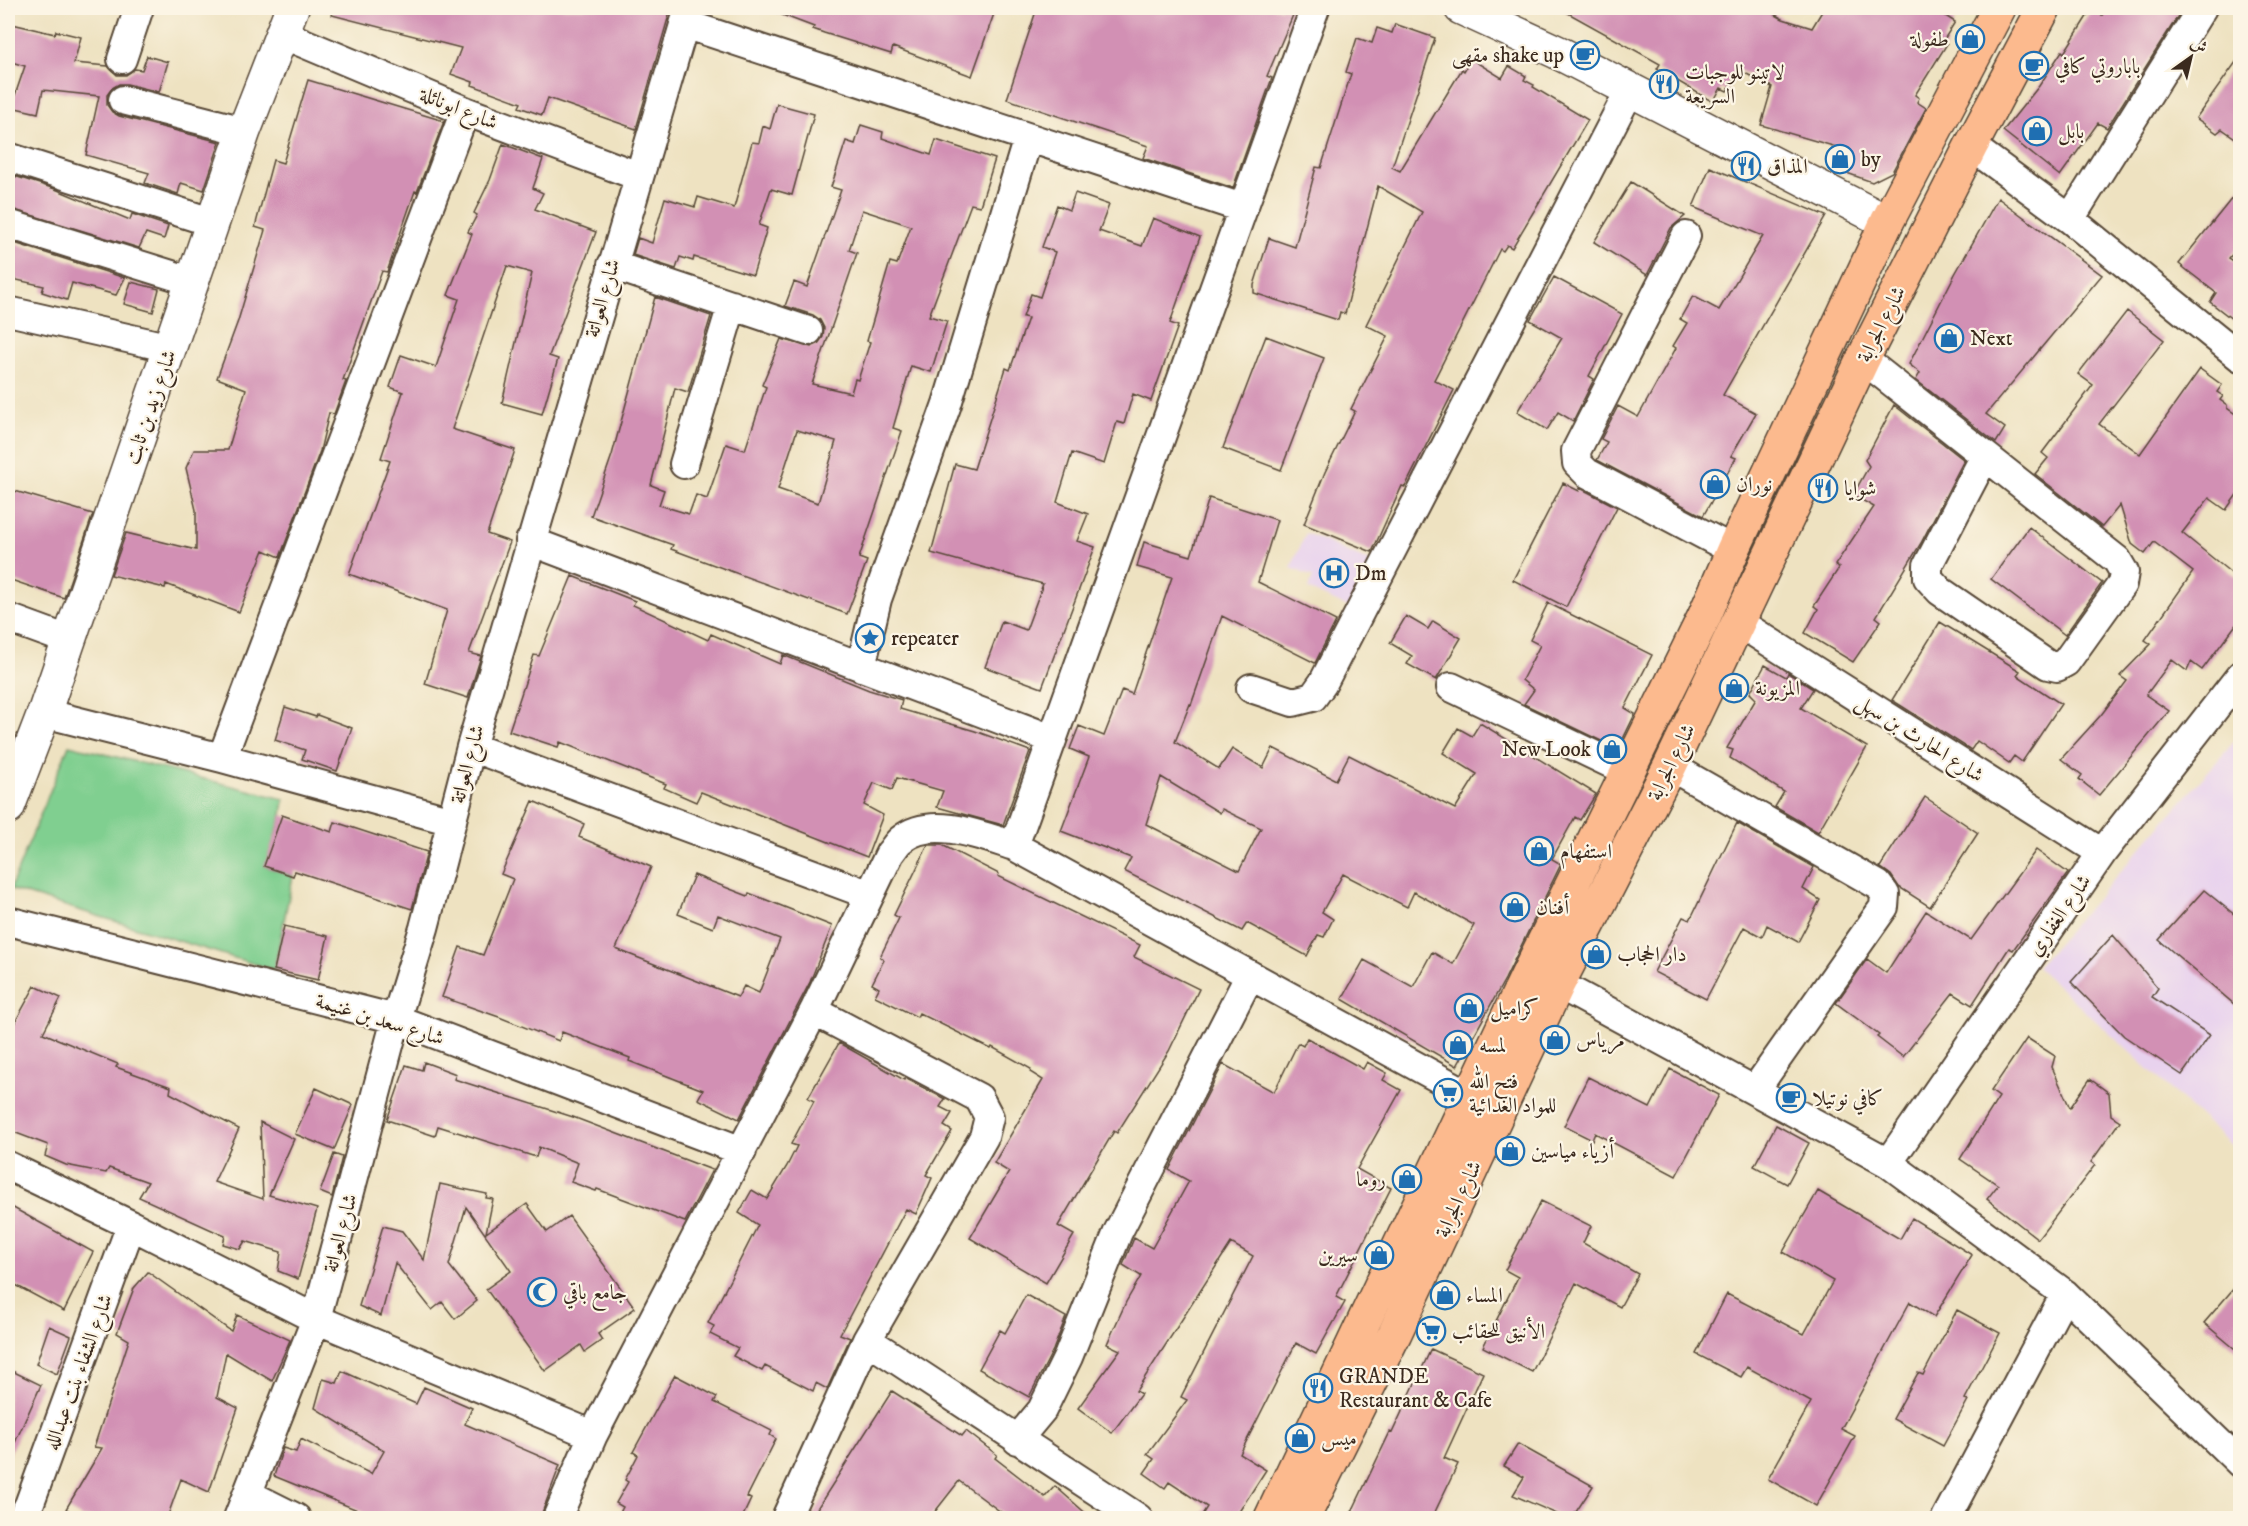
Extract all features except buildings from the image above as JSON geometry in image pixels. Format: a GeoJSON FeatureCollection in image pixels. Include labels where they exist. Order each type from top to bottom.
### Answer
{"type":"FeatureCollection","features":[{"type":"Feature","properties":{"kind":"main road","name":"شارع الجرابة"},"geometry":{"type":"LineString","coordinates":[[1271,1518],[1554,921],[1704,617],[1733,550],[1887,222],[1999,8]]}},
{"type":"Feature","properties":{"kind":"main road","name":"شارع الجرابة"},"geometry":{"type":"LineString","coordinates":[[1303,1518],[1395,1333],[1558,984],[1671,766],[1863,359],[2044,8]]}},
{"type":"Feature","properties":{"kind":"main road"},"geometry":{"type":"LineString","coordinates":[[1554,921],[1583,936]]}},
{"type":"Feature","properties":{"kind":"street"},"geometry":{"type":"LineString","coordinates":[[122,59],[139,8]]}},
{"type":"Feature","properties":{"kind":"street"},"geometry":{"type":"LineString","coordinates":[[1014,846],[1315,8]]}},
{"type":"Feature","properties":{"kind":"street"},"geometry":{"type":"LineString","coordinates":[[1461,8],[1557,52],[1887,222]]}},
{"type":"Feature","properties":{"kind":"street"},"geometry":{"type":"LineString","coordinates":[[2070,219],[2202,8]]}},
{"type":"Feature","properties":{"kind":"street"},"geometry":{"type":"LineString","coordinates":[[687,16],[1028,138],[1242,208]]}},
{"type":"Feature","properties":{"kind":"street","name":"شارع العواتة"},"geometry":{"type":"LineString","coordinates":[[243,1506],[316,1319],[396,1019],[424,928],[471,747],[687,16]]}},
{"type":"Feature","properties":{"kind":"street","name":"شارع ابونائلة"},"geometry":{"type":"LineString","coordinates":[[287,21],[465,111],[638,176]]}},
{"type":"Feature","properties":{"kind":"street","name":"شارع زيد بن ثابت"},"geometry":{"type":"LineString","coordinates":[[8,807],[44,713],[244,131],[287,21]]}},
{"type":"Feature","properties":{"kind":"street"},"geometry":{"type":"LineString","coordinates":[[1251,688],[1293,702],[1312,698],[1323,683],[1630,90]]}},
{"type":"Feature","properties":{"kind":"street"},"geometry":{"type":"LineString","coordinates":[[123,100],[244,131]]}},
{"type":"Feature","properties":{"kind":"street"},"geometry":{"type":"LineString","coordinates":[[222,758],[465,111]]}},
{"type":"Feature","properties":{"kind":"street"},"geometry":{"type":"LineString","coordinates":[[861,667],[877,599],[947,404],[1028,138]]}},
{"type":"Feature","properties":{"kind":"street"},"geometry":{"type":"LineString","coordinates":[[1971,146],[2070,219],[2240,355]]}},
{"type":"Feature","properties":{"kind":"street"},"geometry":{"type":"LineString","coordinates":[[8,157],[214,223]]}},
{"type":"Feature","properties":{"kind":"street"},"geometry":{"type":"LineString","coordinates":[[8,224],[191,282]]}},
{"type":"Feature","properties":{"kind":"street"},"geometry":{"type":"LineString","coordinates":[[1686,236],[1576,451],[1577,463],[1587,473],[1733,550]]}},
{"type":"Feature","properties":{"kind":"street"},"geometry":{"type":"LineString","coordinates":[[612,265],[808,331]]}},
{"type":"Feature","properties":{"kind":"street"},"geometry":{"type":"LineString","coordinates":[[684,464],[732,305]]}},
{"type":"Feature","properties":{"kind":"street"},"geometry":{"type":"LineString","coordinates":[[8,311],[171,348]]}},
{"type":"Feature","properties":{"kind":"street"},"geometry":{"type":"LineString","coordinates":[[1863,359],[2117,560],[2124,572],[2121,584],[2066,662],[2057,668],[1940,591],[1928,578],[1928,565],[1985,456]]}},
{"type":"Feature","properties":{"kind":"street"},"geometry":{"type":"LineString","coordinates":[[530,542],[1052,739]]}},
{"type":"Feature","properties":{"kind":"street"},"geometry":{"type":"LineString","coordinates":[[8,618],[68,640]]}},
{"type":"Feature","properties":{"kind":"street","name":"شارع الحارث بن سهل"},"geometry":{"type":"LineString","coordinates":[[1738,622],[2102,853]]}},
{"type":"Feature","properties":{"kind":"street","name":"شارع الغفاري"},"geometry":{"type":"LineString","coordinates":[[1888,1163],[2102,853],[2241,676]]}},
{"type":"Feature","properties":{"kind":"street"},"geometry":{"type":"LineString","coordinates":[[1451,687],[1627,771]]}},
{"type":"Feature","properties":{"kind":"street"},"geometry":{"type":"LineString","coordinates":[[44,713],[222,758],[452,821]]}},
{"type":"Feature","properties":{"kind":"street"},"geometry":{"type":"LineString","coordinates":[[471,747],[870,895]]}},
{"type":"Feature","properties":{"kind":"street"},"geometry":{"type":"LineString","coordinates":[[1671,766],[1878,885],[1885,894],[1884,907],[1755,1090]]}},
{"type":"Feature","properties":{"kind":"street"},"geometry":{"type":"LineString","coordinates":[[557,1518],[593,1435],[814,1011],[890,853],[902,838],[923,828],[960,830],[1014,846],[1471,1096]]}},
{"type":"Feature","properties":{"kind":"street","name":"شارع سعد بن غنيمة"},"geometry":{"type":"LineString","coordinates":[[8,921],[396,1019],[742,1151]]}},
{"type":"Feature","properties":{"kind":"street"},"geometry":{"type":"LineString","coordinates":[[1017,1440],[1042,1410],[1068,1357],[1118,1232],[1250,975]]}},
{"type":"Feature","properties":{"kind":"street"},"geometry":{"type":"LineString","coordinates":[[1558,984],[1888,1163],[2065,1294],[2241,1463]]}},
{"type":"Feature","properties":{"kind":"street"},"geometry":{"type":"LineString","coordinates":[[786,1518],[867,1340],[984,1137],[989,1117],[979,1098],[814,1011]]}},
{"type":"Feature","properties":{"kind":"street"},"geometry":{"type":"LineString","coordinates":[[8,1166],[131,1225],[316,1319],[593,1435]]}},
{"type":"Feature","properties":{"kind":"street","name":"شارع الشفاء بنت عبدالله"},"geometry":{"type":"LineString","coordinates":[[22,1518],[34,1494],[131,1225]]}},
{"type":"Feature","properties":{"kind":"street"},"geometry":{"type":"LineString","coordinates":[[1946,1518],[2065,1294]]}},
{"type":"Feature","properties":{"kind":"street"},"geometry":{"type":"LineString","coordinates":[[867,1340],[1138,1518]]}},
{"type":"Feature","properties":{"kind":"street"},"geometry":{"type":"LineString","coordinates":[[243,1506],[296,1518]]}},
{"type":"Feature","properties":{"kind":"shaded area","name":"Dm"},"geometry":{"type":"Polygon","coordinates":[[[1306,533],[1370,562],[1350,608],[1308,589],[1313,577],[1291,568],[1306,533]]]}},
{"type":"Feature","properties":{"kind":"shaded area"},"geometry":{"type":"Polygon","coordinates":[[[2240,735],[2240,1153],[2037,967],[2240,735]]]}},
{"type":"Feature","properties":{"kind":"green space"},"geometry":{"type":"Polygon","coordinates":[[[69,745],[284,799],[282,815],[265,866],[293,876],[274,970],[10,889],[69,745]]]}},
{"type":"Feature","properties":{"kind":"place","name":"طفولة"},"geometry":{"type":"Point","coordinates":[1970,39]}},
{"type":"Feature","properties":{"kind":"place","name":"مقهى shake up"},"geometry":{"type":"Point","coordinates":[1585,55]}},
{"type":"Feature","properties":{"kind":"place","name":"باباروتي كافي"},"geometry":{"type":"Point","coordinates":[2034,66]}},
{"type":"Feature","properties":{"kind":"place","name":"لاتينو للوجبات السريعة"},"geometry":{"type":"Point","coordinates":[1664,84]}},
{"type":"Feature","properties":{"kind":"place","name":"بابل"},"geometry":{"type":"Point","coordinates":[2037,131]}},
{"type":"Feature","properties":{"kind":"place","name":"by"},"geometry":{"type":"Point","coordinates":[1840,159]}},
{"type":"Feature","properties":{"kind":"place","name":"المذاق"},"geometry":{"type":"Point","coordinates":[1746,166]}},
{"type":"Feature","properties":{"kind":"place","name":"Next"},"geometry":{"type":"Point","coordinates":[1949,338]}},
{"type":"Feature","properties":{"kind":"place","name":"نوران"},"geometry":{"type":"Point","coordinates":[1715,484]}},
{"type":"Feature","properties":{"kind":"place","name":"شوايا"},"geometry":{"type":"Point","coordinates":[1823,488]}},
{"type":"Feature","properties":{"kind":"place","name":"Dm"},"geometry":{"type":"Point","coordinates":[1334,573]}},
{"type":"Feature","properties":{"kind":"place","name":"repeater"},"geometry":{"type":"Point","coordinates":[870,638]}},
{"type":"Feature","properties":{"kind":"place","name":"المزيونة"},"geometry":{"type":"Point","coordinates":[1734,688]}},
{"type":"Feature","properties":{"kind":"place","name":"New Look"},"geometry":{"type":"Point","coordinates":[1612,749]}},
{"type":"Feature","properties":{"kind":"place","name":"استفهام"},"geometry":{"type":"Point","coordinates":[1539,851]}},
{"type":"Feature","properties":{"kind":"place","name":"أفنان"},"geometry":{"type":"Point","coordinates":[1515,907]}},
{"type":"Feature","properties":{"kind":"place","name":"دار الحجاب"},"geometry":{"type":"Point","coordinates":[1596,954]}},
{"type":"Feature","properties":{"kind":"place","name":"كراميل"},"geometry":{"type":"Point","coordinates":[1469,1008]}},
{"type":"Feature","properties":{"kind":"place","name":"مرياس"},"geometry":{"type":"Point","coordinates":[1555,1040]}},
{"type":"Feature","properties":{"kind":"place","name":"لمسه"},"geometry":{"type":"Point","coordinates":[1458,1045]}},
{"type":"Feature","properties":{"kind":"place","name":"فتح الله للمواد الغدائية"},"geometry":{"type":"Point","coordinates":[1448,1093]}},
{"type":"Feature","properties":{"kind":"place","name":"كافي نوتيلا"},"geometry":{"type":"Point","coordinates":[1791,1098]}},
{"type":"Feature","properties":{"kind":"place","name":"أزياء مياسين"},"geometry":{"type":"Point","coordinates":[1510,1151]}},
{"type":"Feature","properties":{"kind":"place","name":"روما"},"geometry":{"type":"Point","coordinates":[1407,1179]}},
{"type":"Feature","properties":{"kind":"place","name":"سيرين"},"geometry":{"type":"Point","coordinates":[1379,1255]}},
{"type":"Feature","properties":{"kind":"place","name":"جامع باقي"},"geometry":{"type":"Point","coordinates":[542,1292]}},
{"type":"Feature","properties":{"kind":"place","name":"المساء"},"geometry":{"type":"Point","coordinates":[1445,1295]}},
{"type":"Feature","properties":{"kind":"place","name":"الأنيق للحقائب"},"geometry":{"type":"Point","coordinates":[1431,1331]}},
{"type":"Feature","properties":{"kind":"place","name":"GRANDE Restaurant & Cafe"},"geometry":{"type":"Point","coordinates":[1318,1388]}},
{"type":"Feature","properties":{"kind":"place","name":"ميس"},"geometry":{"type":"Point","coordinates":[1300,1438]}}]}
